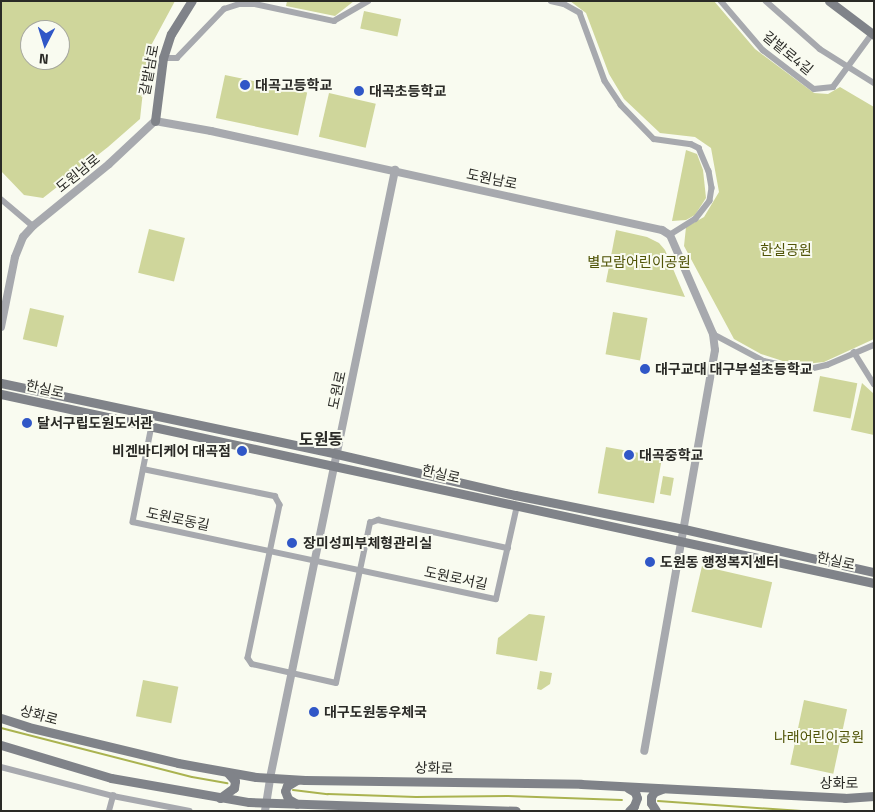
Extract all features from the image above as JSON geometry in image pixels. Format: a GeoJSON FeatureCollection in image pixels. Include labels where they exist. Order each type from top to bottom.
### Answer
{"type":"FeatureCollection","features":[{"type":"Feature","properties":{"kind":"main road","name":"갈밭남로"},"geometry":{"type":"LineString","coordinates":[[155,120],[163,58],[171,34],[192,1]]}},
{"type":"Feature","properties":{"kind":"main road"},"geometry":{"type":"LineString","coordinates":[[829,1],[873,35]]}},
{"type":"Feature","properties":{"kind":"main road","name":"한실로"},"geometry":{"type":"LineString","coordinates":[[1,383],[337,454],[515,495],[684,529],[874,572]]}},
{"type":"Feature","properties":{"kind":"main road","name":"한실로"},"geometry":{"type":"LineString","coordinates":[[1,394],[335,464],[517,506],[874,583]]}},
{"type":"Feature","properties":{"kind":"main road","name":"상화로"},"geometry":{"type":"LineString","coordinates":[[1,718],[28,727],[178,763],[270,778],[581,784],[627,788],[845,798],[874,796]]}},
{"type":"Feature","properties":{"kind":"main road"},"geometry":{"type":"LineString","coordinates":[[1,745],[111,778],[266,807],[300,805],[516,811]]}},
{"type":"Feature","properties":{"kind":"main road"},"geometry":{"type":"LineString","coordinates":[[220,798],[234,788],[235,781],[227,772]]}},
{"type":"Feature","properties":{"kind":"main road"},"geometry":{"type":"LineString","coordinates":[[300,780],[291,782],[285,791],[288,799],[300,805]]}},
{"type":"Feature","properties":{"kind":"main road"},"geometry":{"type":"LineString","coordinates":[[627,788],[635,792],[637,798],[634,806],[629,811]]}},
{"type":"Feature","properties":{"kind":"main road"},"geometry":{"type":"LineString","coordinates":[[656,811],[651,803],[651,797],[654,792],[662,789]]}},
{"type":"Feature","properties":{"kind":"street"},"geometry":{"type":"LineString","coordinates":[[163,58],[177,58],[224,9],[239,4],[255,4],[334,21],[368,1]]}},
{"type":"Feature","properties":{"kind":"street"},"geometry":{"type":"LineString","coordinates":[[551,1],[564,4],[580,13],[605,81],[622,105],[654,139],[692,144],[699,148],[709,171],[712,188],[710,201],[696,219],[670,235],[713,334],[715,350],[644,751]]}},
{"type":"Feature","properties":{"kind":"street","name":"갈밭로4길"},"geometry":{"type":"LineString","coordinates":[[721,1],[763,50],[814,88],[833,87],[848,68]]}},
{"type":"Feature","properties":{"kind":"street","name":"갈밭로4길"},"geometry":{"type":"LineString","coordinates":[[766,1],[820,49],[874,83]]}},
{"type":"Feature","properties":{"kind":"street"},"geometry":{"type":"LineString","coordinates":[[848,68],[873,35]]}},
{"type":"Feature","properties":{"kind":"street","name":"도원남로"},"geometry":{"type":"LineString","coordinates":[[1,327],[15,257],[22,237],[32,226],[109,164],[155,120],[641,223],[662,230],[670,235]]}},
{"type":"Feature","properties":{"kind":"street","name":"도원로"},"geometry":{"type":"LineString","coordinates":[[266,807],[270,778],[314,560],[395,170]]}},
{"type":"Feature","properties":{"kind":"street"},"geometry":{"type":"LineString","coordinates":[[1,199],[32,226]]}},
{"type":"Feature","properties":{"kind":"street"},"geometry":{"type":"LineString","coordinates":[[713,334],[764,361],[805,370],[827,366],[854,352],[874,345]]}},
{"type":"Feature","properties":{"kind":"street"},"geometry":{"type":"LineString","coordinates":[[854,352],[874,384]]}},
{"type":"Feature","properties":{"kind":"street","name":"도원로동길"},"geometry":{"type":"LineString","coordinates":[[152,426],[133,522],[314,560]]}},
{"type":"Feature","properties":{"kind":"street"},"geometry":{"type":"LineString","coordinates":[[143,469],[274,496],[280,505],[248,658],[252,664],[292,673],[336,682],[370,523],[378,520],[508,548]]}},
{"type":"Feature","properties":{"kind":"street","name":"도원로서길"},"geometry":{"type":"LineString","coordinates":[[314,560],[496,599],[517,506]]}},
{"type":"Feature","properties":{"kind":"street"},"geometry":{"type":"LineString","coordinates":[[1,767],[113,796],[186,810]]}},
{"type":"Feature","properties":{"kind":"street"},"geometry":{"type":"LineString","coordinates":[[109,811],[113,796]]}},
{"type":"Feature","properties":{"kind":"street"},"geometry":{"type":"LineString","coordinates":[[148,811],[150,804]]}},
{"type":"Feature","properties":{"kind":"green space"},"geometry":{"type":"Polygon","coordinates":[[[1,1],[175,1],[147,53],[140,119],[108,147],[43,198],[24,195],[1,171],[1,1]]]}},
{"type":"Feature","properties":{"kind":"green space"},"geometry":{"type":"Polygon","coordinates":[[[287,1],[354,1],[335,16],[286,6],[287,1]]]}},
{"type":"Feature","properties":{"kind":"green space","name":"한실공원"},"geometry":{"type":"Polygon","coordinates":[[[570,1],[714,1],[755,49],[814,93],[828,94],[840,87],[874,107],[874,339],[824,362],[795,365],[761,354],[734,339],[684,246],[686,227],[704,217],[719,192],[711,148],[695,137],[660,133],[624,99],[609,74],[586,13],[570,1]]]}},
{"type":"Feature","properties":{"kind":"green space"},"geometry":{"type":"Polygon","coordinates":[[[364,11],[401,19],[397,37],[360,29],[364,11]]]}},
{"type":"Feature","properties":{"kind":"green space"},"geometry":{"type":"Polygon","coordinates":[[[225,75],[307,92],[298,136],[216,118],[225,75]]]}},
{"type":"Feature","properties":{"kind":"green space"},"geometry":{"type":"Polygon","coordinates":[[[329,93],[376,104],[366,148],[319,137],[329,93]]]}},
{"type":"Feature","properties":{"kind":"green space"},"geometry":{"type":"Polygon","coordinates":[[[686,150],[697,154],[703,170],[706,198],[695,215],[686,220],[672,221],[686,150]]]}},
{"type":"Feature","properties":{"kind":"green space"},"geometry":{"type":"Polygon","coordinates":[[[149,229],[185,238],[174,282],[138,273],[149,229]]]}},
{"type":"Feature","properties":{"kind":"green space","name":"별모람어린이공원"},"geometry":{"type":"Polygon","coordinates":[[[616,230],[647,237],[659,243],[665,250],[685,297],[606,282],[616,230]]]}},
{"type":"Feature","properties":{"kind":"green space"},"geometry":{"type":"Polygon","coordinates":[[[30,308],[64,316],[57,347],[23,339],[30,308]]]}},
{"type":"Feature","properties":{"kind":"green space"},"geometry":{"type":"Polygon","coordinates":[[[613,312],[647,318],[640,360],[606,354],[613,312]]]}},
{"type":"Feature","properties":{"kind":"green space"},"geometry":{"type":"Polygon","coordinates":[[[820,376],[857,383],[850,419],[813,411],[820,376]]]}},
{"type":"Feature","properties":{"kind":"green space"},"geometry":{"type":"Polygon","coordinates":[[[862,383],[874,394],[874,435],[851,430],[862,383]]]}},
{"type":"Feature","properties":{"kind":"green space"},"geometry":{"type":"Polygon","coordinates":[[[606,447],[662,457],[654,503],[598,493],[606,447]]]}},
{"type":"Feature","properties":{"kind":"green space"},"geometry":{"type":"Polygon","coordinates":[[[663,476],[674,478],[671,496],[660,494],[663,476]]]}},
{"type":"Feature","properties":{"kind":"green space"},"geometry":{"type":"Polygon","coordinates":[[[702,566],[772,582],[762,628],[691,612],[702,566]]]}},
{"type":"Feature","properties":{"kind":"green space"},"geometry":{"type":"Polygon","coordinates":[[[529,614],[545,616],[537,661],[496,654],[498,638],[529,614]]]}},
{"type":"Feature","properties":{"kind":"green space"},"geometry":{"type":"Polygon","coordinates":[[[540,671],[552,673],[550,684],[541,690],[537,689],[540,671]]]}},
{"type":"Feature","properties":{"kind":"green space"},"geometry":{"type":"Polygon","coordinates":[[[143,680],[178,687],[171,723],[136,716],[143,680]]]}},
{"type":"Feature","properties":{"kind":"green space","name":"나래어린이공원"},"geometry":{"type":"Polygon","coordinates":[[[804,700],[847,709],[833,774],[790,765],[804,700]]]}},
{"type":"Feature","properties":{"kind":"waterway"},"geometry":{"type":"LineString","coordinates":[[1,728],[192,777],[227,783]]}},
{"type":"Feature","properties":{"kind":"waterway"},"geometry":{"type":"LineString","coordinates":[[293,790],[328,794],[416,797],[507,796],[622,800]]}},
{"type":"Feature","properties":{"kind":"waterway"},"geometry":{"type":"LineString","coordinates":[[658,801],[802,811]]}},
{"type":"Feature","properties":{"kind":"place","name":"대곡고등학교"},"geometry":{"type":"Point","coordinates":[245,85]}},
{"type":"Feature","properties":{"kind":"place","name":"대곡초등학교"},"geometry":{"type":"Point","coordinates":[359,91]}},
{"type":"Feature","properties":{"kind":"place","name":"대구교대 대구부설초등학교"},"geometry":{"type":"Point","coordinates":[645,369]}},
{"type":"Feature","properties":{"kind":"place","name":"달서구립도원도서관"},"geometry":{"type":"Point","coordinates":[27,423]}},
{"type":"Feature","properties":{"kind":"place","name":"비겐바디케어 대곡점"},"geometry":{"type":"Point","coordinates":[242,451]}},
{"type":"Feature","properties":{"kind":"place","name":"대곡중학교"},"geometry":{"type":"Point","coordinates":[629,455]}},
{"type":"Feature","properties":{"kind":"place","name":"장미성피부체형관리실"},"geometry":{"type":"Point","coordinates":[292,543]}},
{"type":"Feature","properties":{"kind":"place","name":"도원동 행정복지센터"},"geometry":{"type":"Point","coordinates":[650,562]}},
{"type":"Feature","properties":{"kind":"place","name":"대구도원동우체국"},"geometry":{"type":"Point","coordinates":[314,712]}},
{"type":"Feature","properties":{"kind":"district","name":"도원동"},"geometry":{"type":"Point","coordinates":[321,439]}}]}
